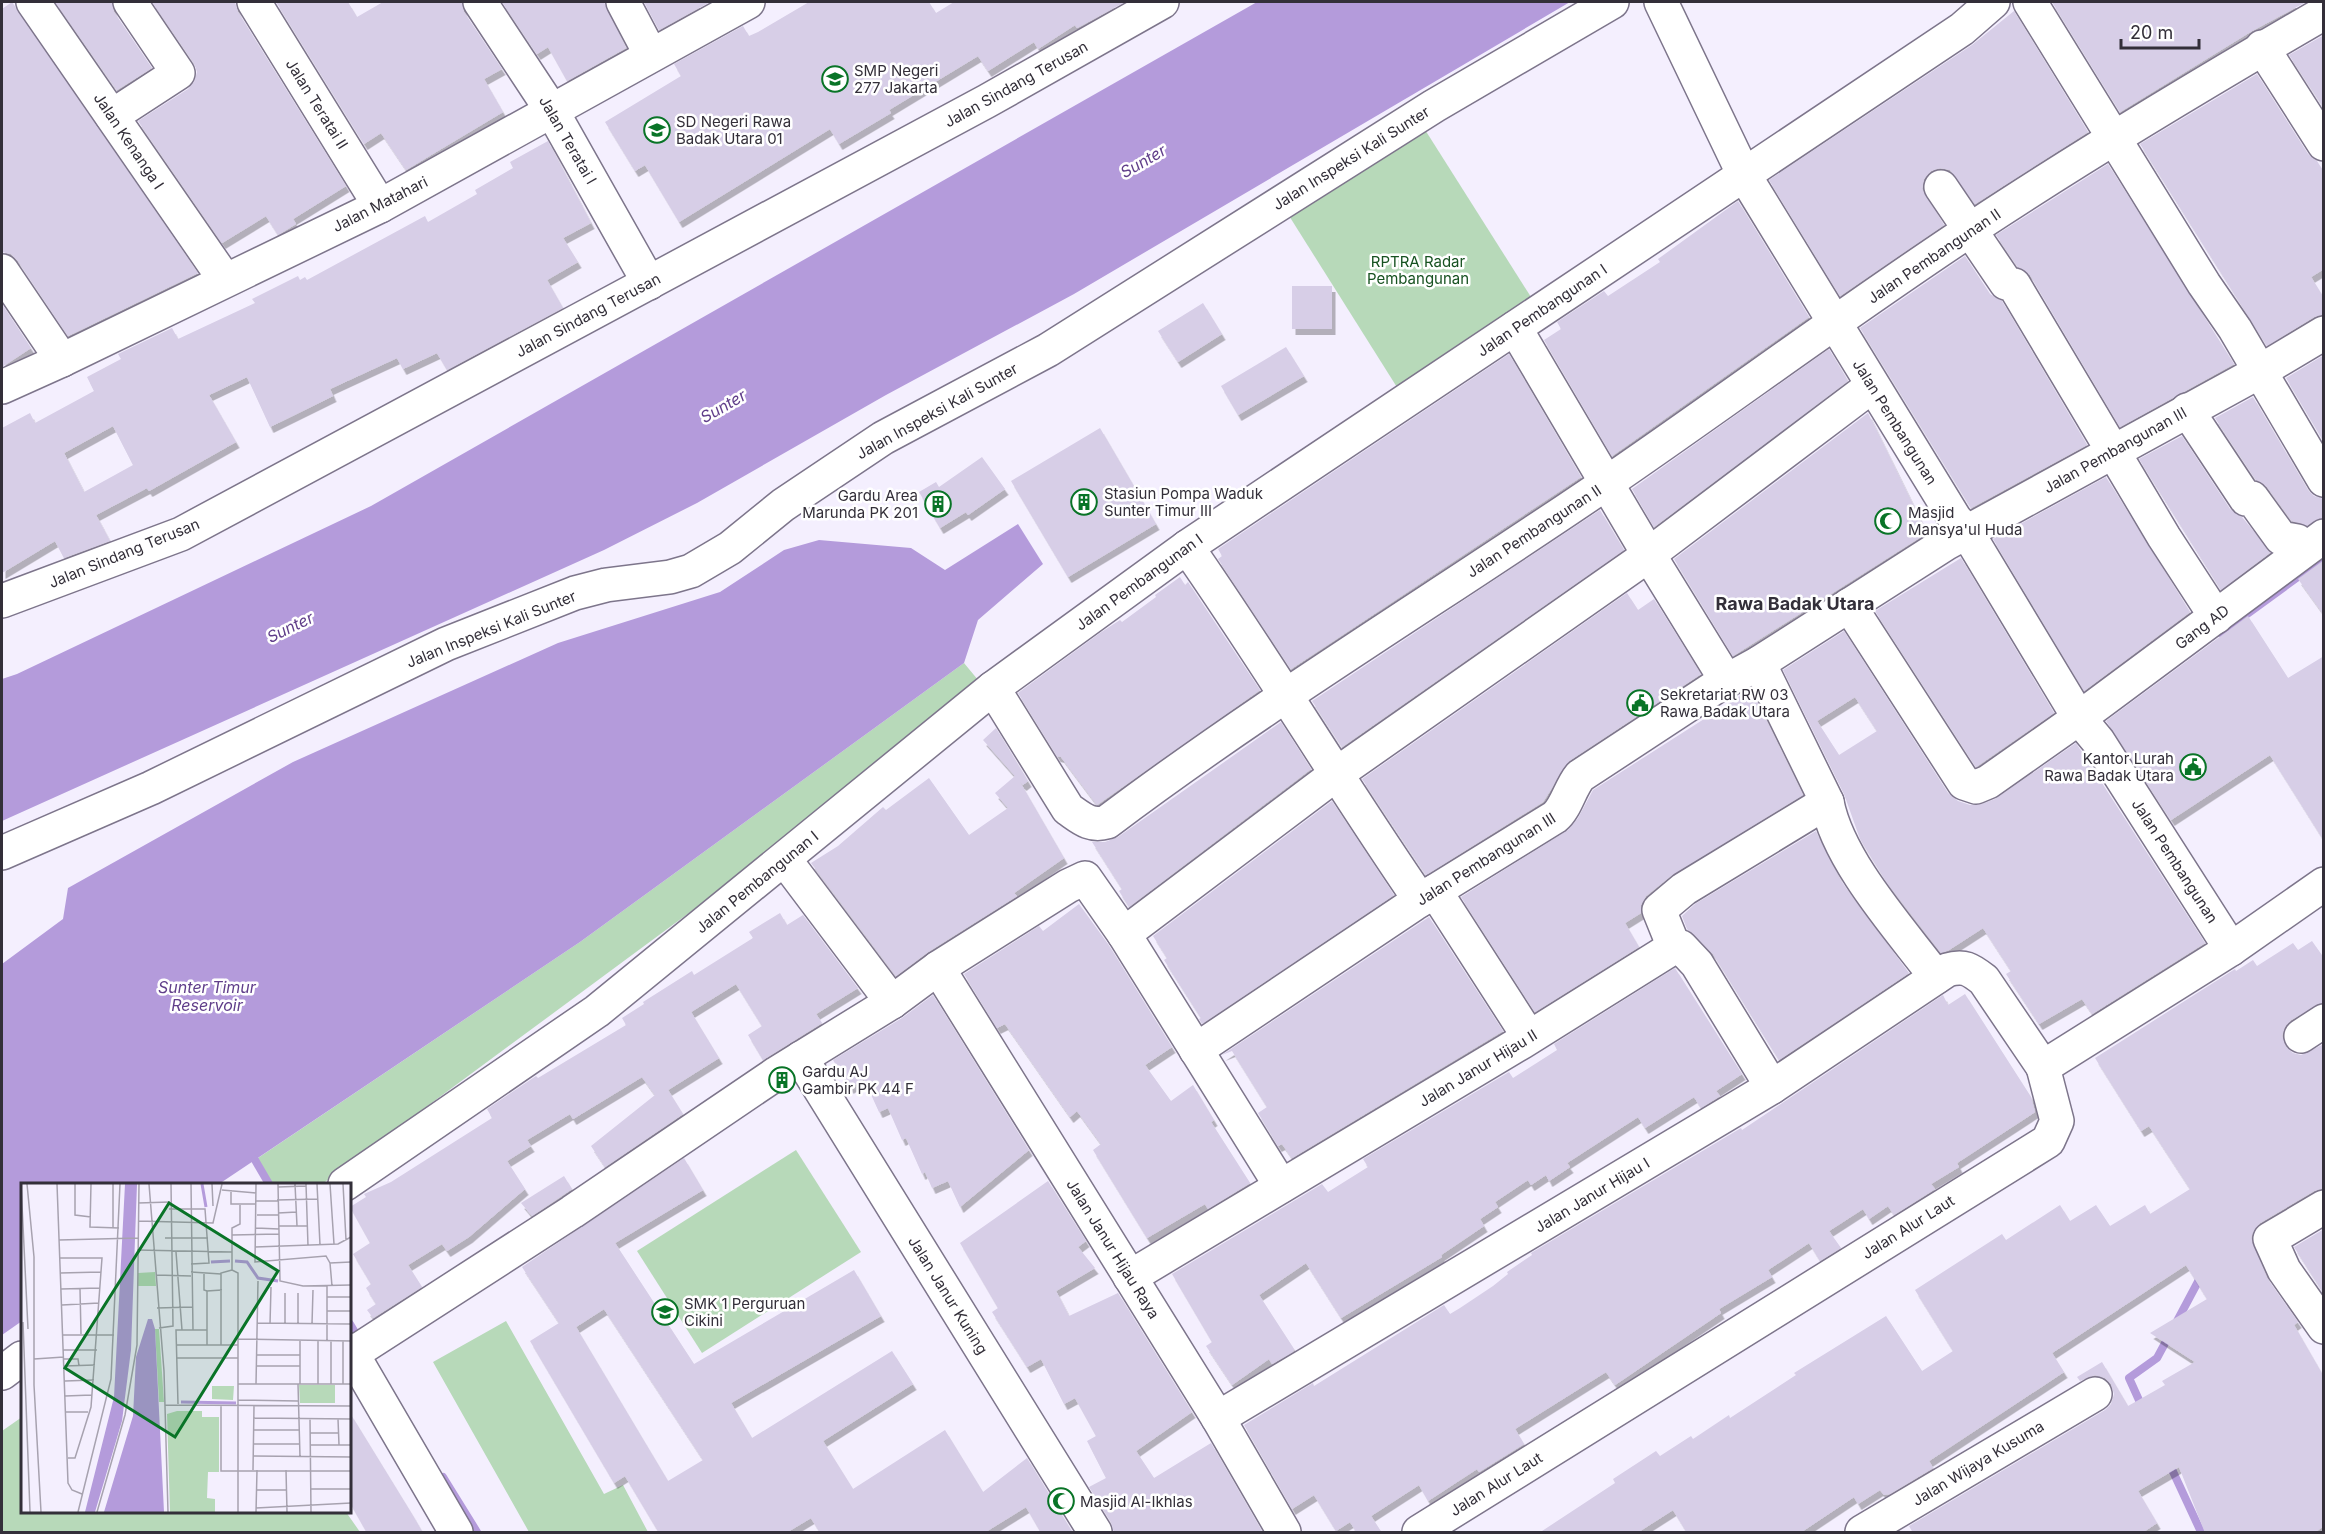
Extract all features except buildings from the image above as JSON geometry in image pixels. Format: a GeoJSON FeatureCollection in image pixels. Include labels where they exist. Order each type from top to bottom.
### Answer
{"type":"FeatureCollection","features":[{"type":"Feature","properties":{"kind":"street","name":"Jalan Kenanga I"},"geometry":{"type":"LineString","coordinates":[[33,2],[225,280]]}},
{"type":"Feature","properties":{"kind":"street"},"geometry":{"type":"LineString","coordinates":[[112,116],[178,72],[130,2]]}},
{"type":"Feature","properties":{"kind":"street","name":"Jalan Teratai II"},"geometry":{"type":"LineString","coordinates":[[254,2],[380,206]]}},
{"type":"Feature","properties":{"kind":"street","name":"Jalan Teratai I"},"geometry":{"type":"LineString","coordinates":[[480,2],[552,111],[649,283]]}},
{"type":"Feature","properties":{"kind":"street"},"geometry":{"type":"LineString","coordinates":[[623,2],[651,55]]}},
{"type":"Feature","properties":{"kind":"street","name":"Jalan Matahari"},"geometry":{"type":"LineString","coordinates":[[2,387],[63,360],[380,206],[744,2]]}},
{"type":"Feature","properties":{"kind":"street","name":"Jalan Sindang Terusan"},"geometry":{"type":"LineString","coordinates":[[2,601],[181,534],[987,101],[1162,2]]}},
{"type":"Feature","properties":{"kind":"street","name":"Jalan Inspeksi Kali Sunter"},"geometry":{"type":"LineString","coordinates":[[2,853],[151,788],[446,644],[490,626],[575,593],[606,585],[670,578],[691,572],[730,548],[783,506],[884,438],[1048,350],[1434,106],[1612,2]]}},
{"type":"Feature","properties":{"kind":"street","name":"Jalan Pembangunan"},"geometry":{"type":"LineString","coordinates":[[1661,2],[1743,173],[1834,325],[1955,519],[1967,532],[2088,728],[2231,949]]}},
{"type":"Feature","properties":{"kind":"street","name":"Jalan Pembangunan I"},"geometry":{"type":"LineString","coordinates":[[348,1183],[597,1011],[785,860],[993,688],[1187,547],[1743,173],[1962,29],[1993,2]]}},
{"type":"Feature","properties":{"kind":"street"},"geometry":{"type":"LineString","coordinates":[[2030,2],[2115,136],[2324,480]]}},
{"type":"Feature","properties":{"kind":"street","name":"Jalan Pembangunan II"},"geometry":{"type":"LineString","coordinates":[[993,688],[1068,809],[1085,821],[1096,825],[1107,822],[1286,695],[1608,482],[1970,230],[2115,136],[2262,47],[2324,13]]}},
{"type":"Feature","properties":{"kind":"street"},"geometry":{"type":"LineString","coordinates":[[2262,47],[2324,144]]}},
{"type":"Feature","properties":{"kind":"street"},"geometry":{"type":"LineString","coordinates":[[1941,187],[2006,283],[2014,285],[2164,537],[2216,617]]}},
{"type":"Feature","properties":{"kind":"street"},"geometry":{"type":"LineString","coordinates":[[2,271],[63,360]]}},
{"type":"Feature","properties":{"kind":"street"},"geometry":{"type":"LineString","coordinates":[[1515,328],[1726,680]]}},
{"type":"Feature","properties":{"kind":"street","name":"Jalan Pembangunan III"},"geometry":{"type":"LineString","coordinates":[[1196,1050],[1428,896],[1555,817],[1560,813],[1573,784],[1580,776],[1726,680],[1759,663],[1967,532],[2259,372],[2324,333]]}},
{"type":"Feature","properties":{"kind":"street"},"geometry":{"type":"LineString","coordinates":[[1124,934],[1335,775],[1649,555],[1872,386]]}},
{"type":"Feature","properties":{"kind":"street"},"geometry":{"type":"LineString","coordinates":[[2187,410],[2246,499],[2252,498],[2281,538],[2314,543]]}},
{"type":"Feature","properties":{"kind":"street","name":"Gang AD"},"geometry":{"type":"LineString","coordinates":[[1849,605],[1964,783],[1976,787],[2088,728],[2216,617],[2314,543]]}},
{"type":"Feature","properties":{"kind":"street"},"geometry":{"type":"LineString","coordinates":[[1187,547],[1286,695],[1335,775],[1428,896],[1529,1037]]}},
{"type":"Feature","properties":{"kind":"street"},"geometry":{"type":"LineString","coordinates":[[1759,663],[1827,802],[1830,819],[1850,858],[1948,972]]}},
{"type":"Feature","properties":{"kind":"street"},"geometry":{"type":"LineString","coordinates":[[1772,1087],[1697,964],[1681,947],[1674,947],[1659,910],[1684,889],[1827,802]]}},
{"type":"Feature","properties":{"kind":"street"},"geometry":{"type":"LineString","coordinates":[[785,860],[892,1002]]}},
{"type":"Feature","properties":{"kind":"street"},"geometry":{"type":"LineString","coordinates":[[456,1533],[358,1349],[572,1212],[801,1058],[892,1002],[938,969],[1085,878],[1124,934],[1281,1186]]}},
{"type":"Feature","properties":{"kind":"street"},"geometry":{"type":"LineString","coordinates":[[2043,1067],[2231,949],[2324,884]]}},
{"type":"Feature","properties":{"kind":"street","name":"Jalan Janur Hijau II"},"geometry":{"type":"LineString","coordinates":[[1131,1277],[1674,947]]}},
{"type":"Feature","properties":{"kind":"street","name":"Jalan Janur Hijau Raya"},"geometry":{"type":"LineString","coordinates":[[938,969],[1218,1418],[1284,1533]]}},
{"type":"Feature","properties":{"kind":"street","name":"Jalan Alur Laut"},"geometry":{"type":"LineString","coordinates":[[1419,1533],[2048,1141],[2057,1120],[2043,1067],[1984,980],[1971,970],[1948,972]]}},
{"type":"Feature","properties":{"kind":"street","name":"Jalan Janur Hijau I"},"geometry":{"type":"LineString","coordinates":[[1218,1418],[1772,1087],[1948,972]]}},
{"type":"Feature","properties":{"kind":"street","name":"Jalan Janur Kuning"},"geometry":{"type":"LineString","coordinates":[[801,1058],[1095,1533]]}},
{"type":"Feature","properties":{"kind":"street"},"geometry":{"type":"LineString","coordinates":[[2324,1207],[2270,1239],[2284,1270],[2324,1327]]}},
{"type":"Feature","properties":{"kind":"street"},"geometry":{"type":"LineString","coordinates":[[2,1373],[21,1359]]}},
{"type":"Feature","properties":{"kind":"street","name":"Jalan Wijaya Kusuma"},"geometry":{"type":"LineString","coordinates":[[1862,1533],[2095,1394]]}},
{"type":"Feature","properties":{"kind":"green space","name":"RPTRA Radar Pembangunan"},"geometry":{"type":"Polygon","coordinates":[[[1422,125],[1536,305],[1400,392],[1286,211],[1422,125]]]}},
{"type":"Feature","properties":{"kind":"green space"},"geometry":{"type":"Polygon","coordinates":[[[964,663],[988,692],[323,1183],[268,1183],[255,1160],[580,942],[964,663]]]}},
{"type":"Feature","properties":{"kind":"green space"},"geometry":{"type":"Polygon","coordinates":[[[796,1150],[861,1252],[702,1353],[637,1251],[796,1150]]]}},
{"type":"Feature","properties":{"kind":"green space"},"geometry":{"type":"Polygon","coordinates":[[[506,1321],[604,1494],[623,1485],[648,1532],[529,1532],[433,1362],[506,1321]]]}},
{"type":"Feature","properties":{"kind":"green space"},"geometry":{"type":"Polygon","coordinates":[[[21,1418],[21,1513],[347,1513],[360,1532],[2,1532],[2,1431],[21,1418]]]}},
{"type":"Feature","properties":{"kind":"water","name":"Sunter"},"geometry":{"type":"Polygon","coordinates":[[[1257,2],[1570,2],[1074,294],[886,395],[697,503],[604,550],[2,821],[2,679],[17,674],[371,506],[1257,2]]]}},
{"type":"Feature","properties":{"kind":"water","name":"Sunter Timur Reservoir"},"geometry":{"type":"Polygon","coordinates":[[[1018,524],[1043,564],[978,620],[964,663],[580,942],[220,1183],[21,1183],[21,1322],[2,1335],[2,964],[63,919],[68,888],[293,762],[558,643],[720,592],[784,550],[819,540],[911,548],[945,570],[1018,524]]]}},
{"type":"Feature","properties":{"kind":"waterway"},"geometry":{"type":"LineString","coordinates":[[2221,633],[2324,558]]}},
{"type":"Feature","properties":{"kind":"waterway"},"geometry":{"type":"LineString","coordinates":[[255,1160],[268,1183]]}},
{"type":"Feature","properties":{"kind":"waterway"},"geometry":{"type":"LineString","coordinates":[[2176,1323],[2201,1276]]}},
{"type":"Feature","properties":{"kind":"waterway"},"geometry":{"type":"LineString","coordinates":[[351,1326],[359,1339]]}},
{"type":"Feature","properties":{"kind":"waterway"},"geometry":{"type":"LineString","coordinates":[[2143,1409],[2129,1378],[2157,1358],[2170,1334]]}},
{"type":"Feature","properties":{"kind":"waterway"},"geometry":{"type":"LineString","coordinates":[[2169,1463],[2201,1532]]}},
{"type":"Feature","properties":{"kind":"waterway"},"geometry":{"type":"LineString","coordinates":[[443,1477],[477,1532]]}},
{"type":"Feature","properties":{"kind":"place","name":"SMP Negeri 277 Jakarta"},"geometry":{"type":"Point","coordinates":[835,79]}},
{"type":"Feature","properties":{"kind":"place","name":"SD Negeri Rawa Badak Utara 01"},"geometry":{"type":"Point","coordinates":[657,130]}},
{"type":"Feature","properties":{"kind":"place","name":"Stasiun Pompa Waduk Sunter Timur III"},"geometry":{"type":"Point","coordinates":[1084,502]}},
{"type":"Feature","properties":{"kind":"place","name":"Gardu Area Marunda PK 201"},"geometry":{"type":"Point","coordinates":[938,504]}},
{"type":"Feature","properties":{"kind":"place","name":"Masjid Mansya'ul Huda"},"geometry":{"type":"Point","coordinates":[1888,521]}},
{"type":"Feature","properties":{"kind":"place","name":"Sekretariat RW 03 Rawa Badak Utara"},"geometry":{"type":"Point","coordinates":[1640,703]}},
{"type":"Feature","properties":{"kind":"place","name":"Kantor Lurah Rawa Badak Utara"},"geometry":{"type":"Point","coordinates":[2193,767]}},
{"type":"Feature","properties":{"kind":"place","name":"Gardu AJ Gambir PK 44 F"},"geometry":{"type":"Point","coordinates":[782,1080]}},
{"type":"Feature","properties":{"kind":"place","name":"SMK 1 Perguruan Cikini"},"geometry":{"type":"Point","coordinates":[665,1312]}},
{"type":"Feature","properties":{"kind":"place","name":"Masjid Al-Ikhlas"},"geometry":{"type":"Point","coordinates":[1061,1501]}},
{"type":"Feature","properties":{"kind":"district","name":"Rawa Badak Utara"},"geometry":{"type":"Point","coordinates":[1795,603]}}]}
